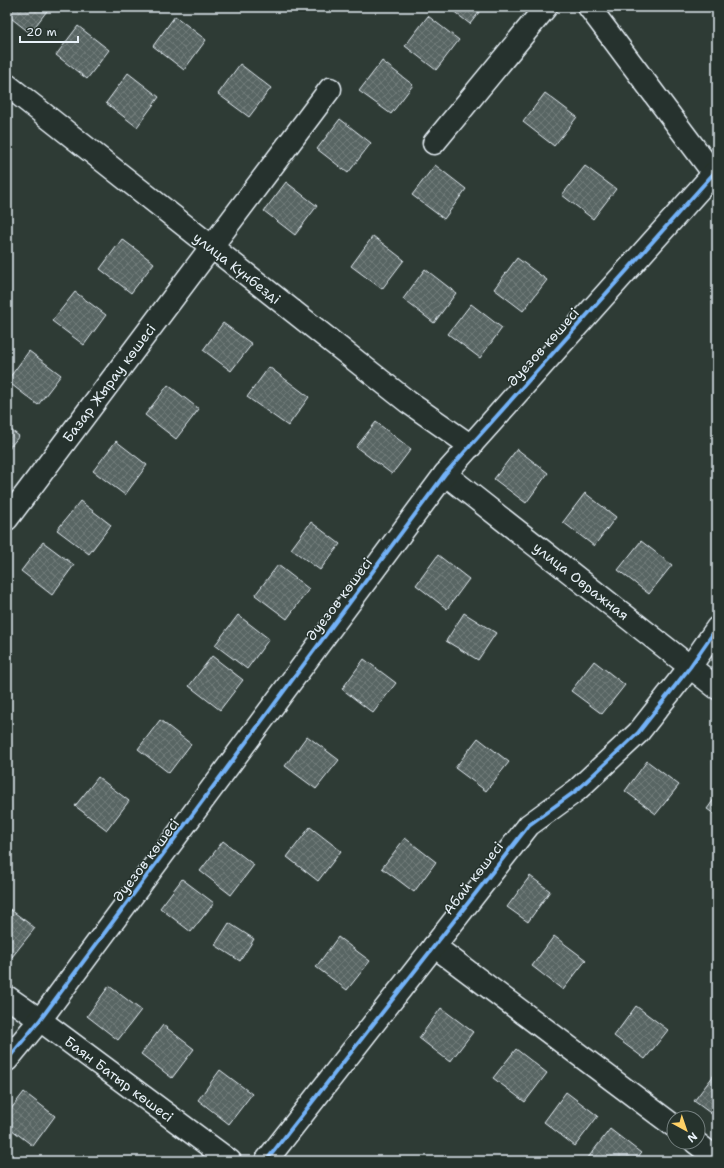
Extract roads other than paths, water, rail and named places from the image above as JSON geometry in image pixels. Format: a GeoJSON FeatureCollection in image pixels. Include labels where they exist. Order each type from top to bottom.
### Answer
{"type":"FeatureCollection","features":[{"type":"Feature","properties":{"kind":"street"},"geometry":{"type":"LineString","coordinates":[[434,142],[546,7]]}},
{"type":"Feature","properties":{"kind":"street"},"geometry":{"type":"LineString","coordinates":[[589,7],[715,176]]}},
{"type":"Feature","properties":{"kind":"street","name":"улица Күнбезді"},"geometry":{"type":"LineString","coordinates":[[7,85],[408,402],[470,446]]}},
{"type":"Feature","properties":{"kind":"street","name":"Базар Жырау көшесі"},"geometry":{"type":"LineString","coordinates":[[7,519],[330,89]]}},
{"type":"Feature","properties":{"kind":"street","name":"Әуезов көшесі"},"geometry":{"type":"LineString","coordinates":[[7,1060],[40,1020],[445,474],[715,176]]}},
{"type":"Feature","properties":{"kind":"street","name":"улица Овражная"},"geometry":{"type":"LineString","coordinates":[[445,474],[717,688]]}},
{"type":"Feature","properties":{"kind":"street","name":"Абай көшесі"},"geometry":{"type":"LineString","coordinates":[[266,1161],[530,824],[577,790],[638,734],[690,667],[717,628]]}},
{"type":"Feature","properties":{"kind":"street"},"geometry":{"type":"LineString","coordinates":[[434,946],[666,1120]]}},
{"type":"Feature","properties":{"kind":"street","name":"Баян Батыр көшесі"},"geometry":{"type":"LineString","coordinates":[[7,997],[230,1161]]}},
{"type":"Feature","properties":{"kind":"street"},"geometry":{"type":"LineString","coordinates":[[705,1150],[717,1159]]}}]}
